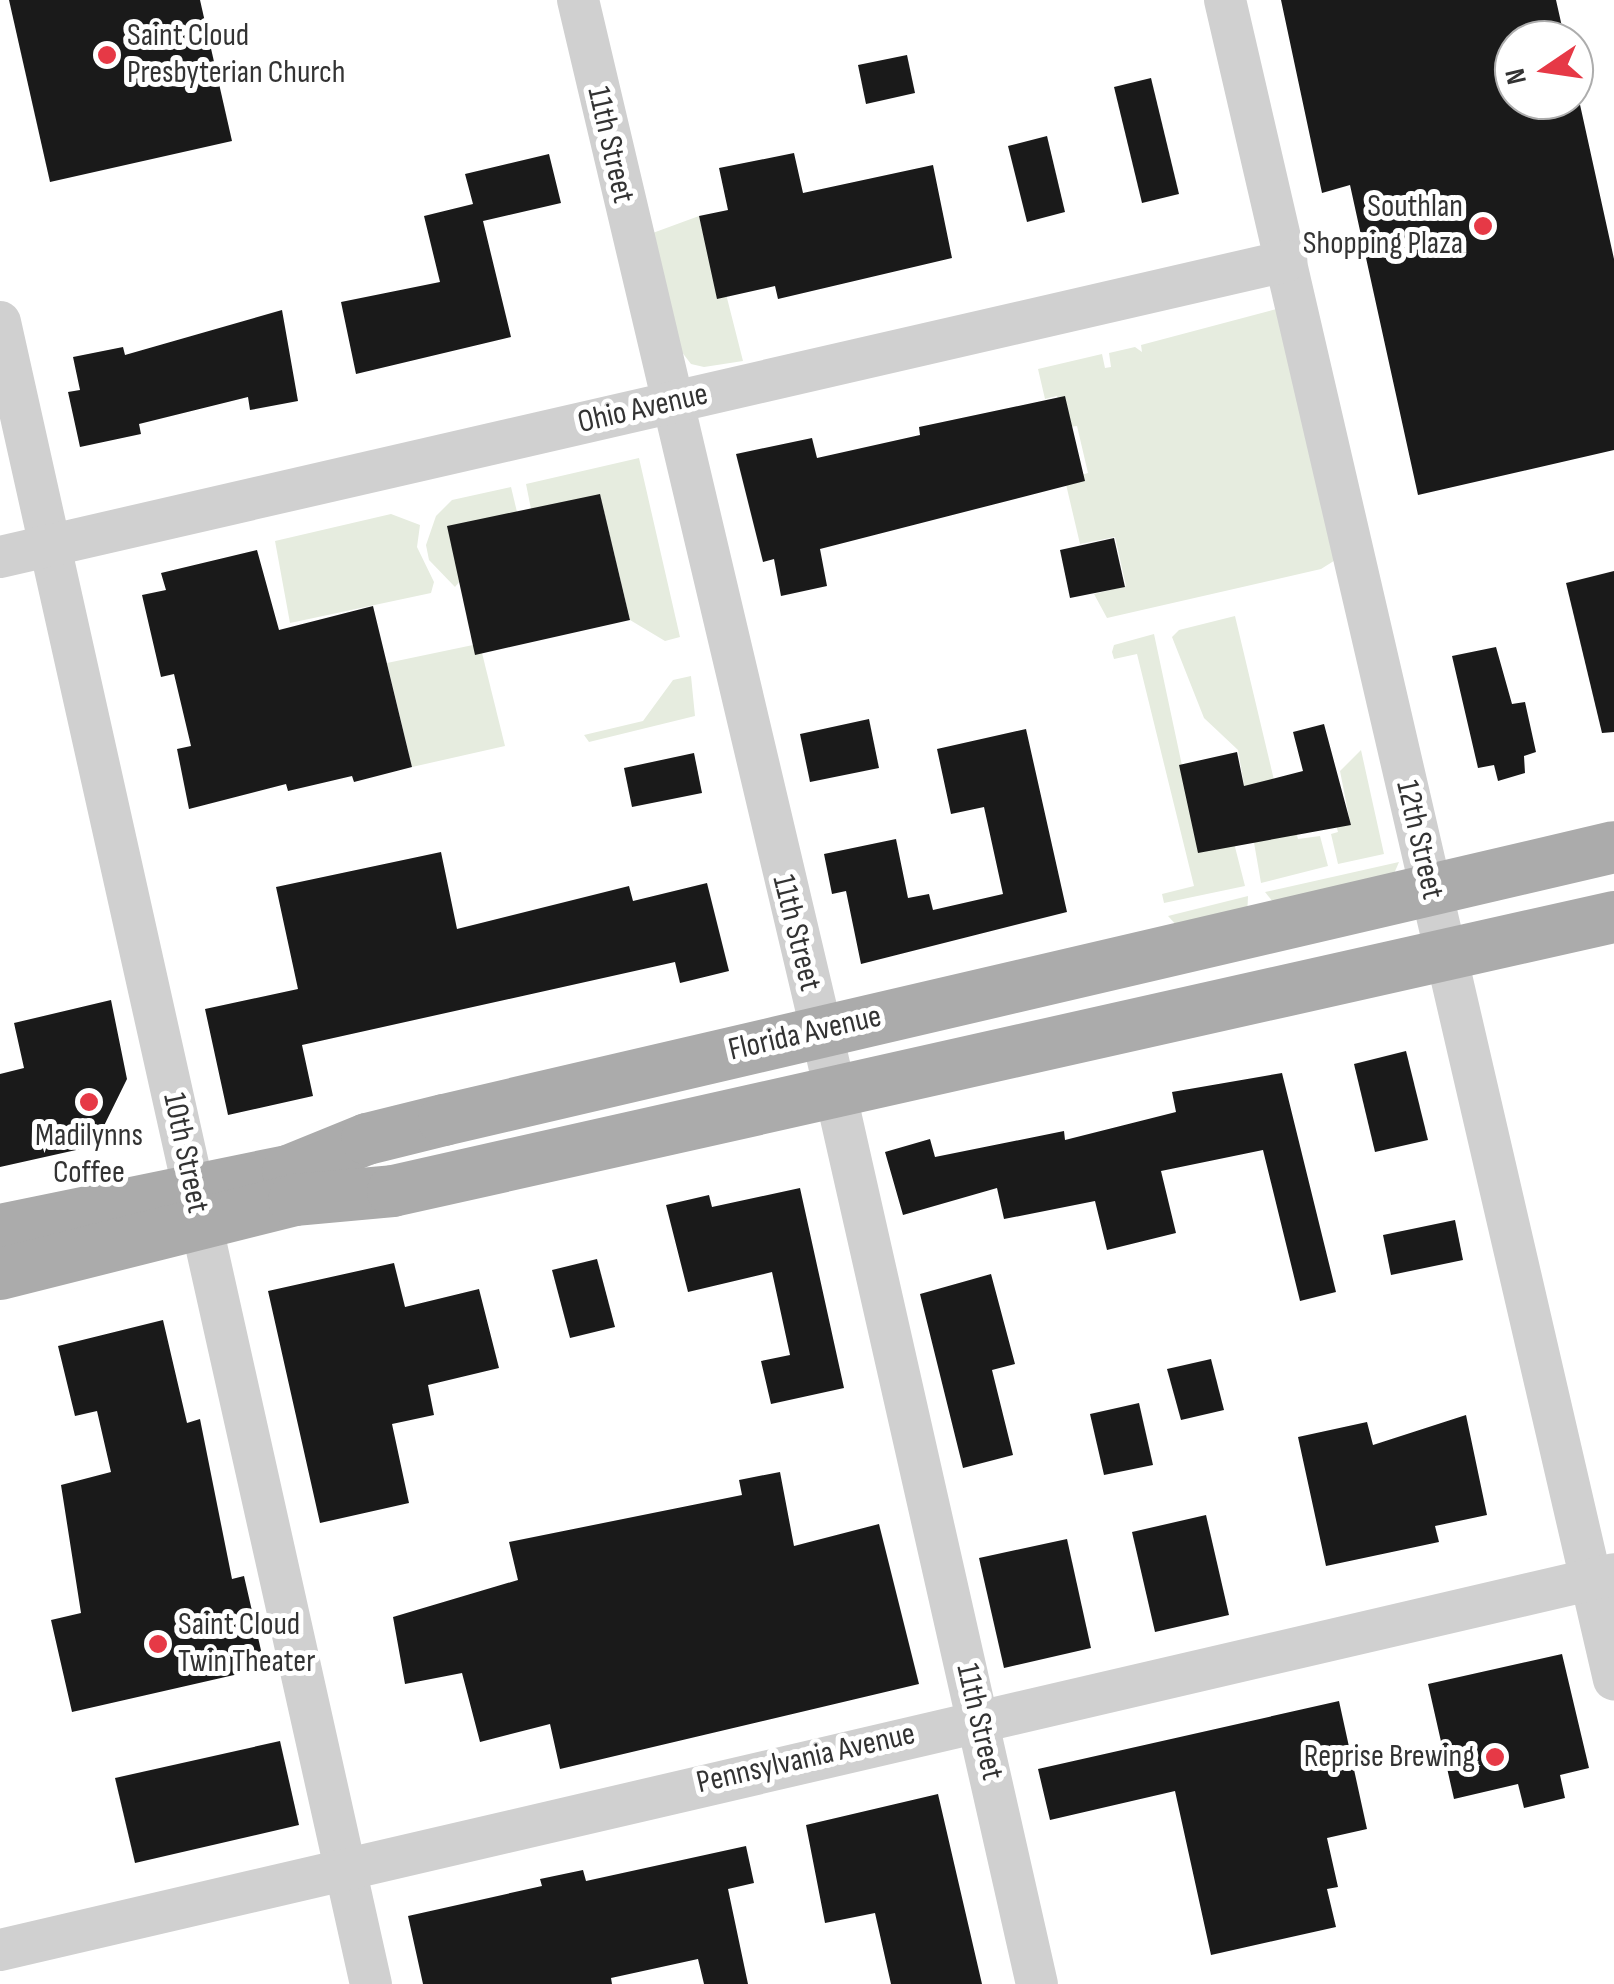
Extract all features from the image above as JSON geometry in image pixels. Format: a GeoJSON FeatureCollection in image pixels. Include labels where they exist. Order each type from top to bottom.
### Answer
{"type":"FeatureCollection","features":[{"type":"Feature","properties":{"kind":"main road","name":"Florida Avenue"},"geometry":{"type":"LineString","coordinates":[[0,1274],[198,1208],[367,1139],[1614,847]]}},
{"type":"Feature","properties":{"kind":"main road","name":"Florida Avenue"},"geometry":{"type":"LineString","coordinates":[[0,1230],[393,1191],[1614,916]]}},
{"type":"Feature","properties":{"kind":"street","name":"11th Street"},"geometry":{"type":"LineString","coordinates":[[578,0],[668,403],[821,1030],[1036,1984]]}},
{"type":"Feature","properties":{"kind":"street","name":"12th Street"},"geometry":{"type":"LineString","coordinates":[[1225,0],[1446,955],[1602,1576],[1614,1680]]}},
{"type":"Feature","properties":{"kind":"street","name":"Ohio Avenue"},"geometry":{"type":"LineString","coordinates":[[0,556],[1286,261]]}},
{"type":"Feature","properties":{"kind":"street","name":"10th Street"},"geometry":{"type":"LineString","coordinates":[[0,322],[371,1984]]}},
{"type":"Feature","properties":{"kind":"street","name":"Pennsylvania Avenue"},"geometry":{"type":"LineString","coordinates":[[0,1950],[978,1718],[1602,1576]]}},
{"type":"Feature","properties":{"kind":"shaded area"},"geometry":{"type":"Polygon","coordinates":[[[699,216],[718,295],[726,294],[743,361],[704,367],[691,364],[678,347],[650,234],[699,216]]]}},
{"type":"Feature","properties":{"kind":"shaded area"},"geometry":{"type":"Polygon","coordinates":[[[1280,308],[1337,559],[1321,569],[1107,618],[1094,594],[1126,586],[1115,537],[1080,544],[1065,480],[1088,473],[1077,426],[1069,427],[1057,396],[1045,399],[1038,369],[1102,354],[1105,368],[1111,367],[1109,353],[1135,347],[1142,352],[1141,345],[1280,308]]]}},
{"type":"Feature","properties":{"kind":"shaded area"},"geometry":{"type":"Polygon","coordinates":[[[639,458],[680,637],[665,641],[630,620],[600,495],[531,509],[526,484],[639,458]]]}},
{"type":"Feature","properties":{"kind":"shaded area"},"geometry":{"type":"Polygon","coordinates":[[[511,487],[517,512],[455,587],[429,560],[426,545],[436,516],[452,500],[511,487]]]}},
{"type":"Feature","properties":{"kind":"shaded area"},"geometry":{"type":"Polygon","coordinates":[[[391,514],[420,525],[417,547],[434,582],[431,593],[290,623],[275,541],[391,514]]]}},
{"type":"Feature","properties":{"kind":"shaded area"},"geometry":{"type":"Polygon","coordinates":[[[1235,616],[1274,780],[1282,779],[1298,839],[1320,836],[1328,866],[1261,883],[1238,750],[1204,718],[1172,637],[1179,630],[1235,616]]]}},
{"type":"Feature","properties":{"kind":"shaded area"},"geometry":{"type":"Polygon","coordinates":[[[1154,634],[1200,850],[1234,843],[1245,886],[1164,903],[1162,894],[1194,886],[1137,654],[1114,659],[1112,652],[1114,645],[1154,634]]]}},
{"type":"Feature","properties":{"kind":"shaded area"},"geometry":{"type":"Polygon","coordinates":[[[473,645],[482,653],[505,746],[412,767],[387,663],[473,645]]]}},
{"type":"Feature","properties":{"kind":"shaded area"},"geometry":{"type":"Polygon","coordinates":[[[691,676],[695,716],[589,742],[584,735],[643,721],[673,680],[691,676]]]}},
{"type":"Feature","properties":{"kind":"shaded area"},"geometry":{"type":"Polygon","coordinates":[[[1361,750],[1384,854],[1338,864],[1331,834],[1338,832],[1335,821],[1349,817],[1340,771],[1361,750]]]}},
{"type":"Feature","properties":{"kind":"shaded area"},"geometry":{"type":"Polygon","coordinates":[[[1399,862],[1390,883],[1281,912],[1265,892],[1399,862]]]}},
{"type":"Feature","properties":{"kind":"shaded area"},"geometry":{"type":"Polygon","coordinates":[[[1248,896],[1247,918],[1178,927],[1168,916],[1248,896]]]}},
{"type":"Feature","properties":{"kind":"building"},"geometry":{"type":"Polygon","coordinates":[[[9,0],[200,0],[232,141],[50,182],[9,0]]]}},
{"type":"Feature","properties":{"kind":"building","name":"Southlan Shopping Plaza"},"geometry":{"type":"Polygon","coordinates":[[[1281,0],[1556,0],[1560,20],[1494,20],[1494,120],[1583,120],[1614,259],[1614,450],[1418,495],[1350,185],[1322,193],[1281,0]]]}},
{"type":"Feature","properties":{"kind":"building"},"geometry":{"type":"Polygon","coordinates":[[[907,55],[915,93],[866,104],[858,65],[907,55]]]}},
{"type":"Feature","properties":{"kind":"building"},"geometry":{"type":"Polygon","coordinates":[[[1151,78],[1179,194],[1142,203],[1114,87],[1151,78]]]}},
{"type":"Feature","properties":{"kind":"building"},"geometry":{"type":"Polygon","coordinates":[[[1047,136],[1065,212],[1027,222],[1008,146],[1047,136]]]}},
{"type":"Feature","properties":{"kind":"building"},"geometry":{"type":"Polygon","coordinates":[[[794,153],[803,193],[933,165],[952,258],[778,299],[775,286],[717,299],[699,216],[728,210],[719,168],[794,153]]]}},
{"type":"Feature","properties":{"kind":"building"},"geometry":{"type":"Polygon","coordinates":[[[549,154],[561,203],[483,221],[511,337],[356,374],[341,302],[440,282],[424,216],[473,204],[465,174],[549,154]]]}},
{"type":"Feature","properties":{"kind":"building"},"geometry":{"type":"Polygon","coordinates":[[[282,310],[298,401],[250,410],[248,397],[139,424],[141,434],[80,447],[68,392],[80,390],[73,357],[123,347],[125,355],[282,310]]]}},
{"type":"Feature","properties":{"kind":"building"},"geometry":{"type":"Polygon","coordinates":[[[1065,396],[1085,481],[820,549],[827,586],[781,596],[774,559],[763,562],[736,454],[812,438],[817,458],[920,435],[919,427],[1065,396]]]}},
{"type":"Feature","properties":{"kind":"building"},"geometry":{"type":"Polygon","coordinates":[[[600,494],[630,620],[475,655],[447,526],[600,494]]]}},
{"type":"Feature","properties":{"kind":"building"},"geometry":{"type":"Polygon","coordinates":[[[1114,538],[1125,587],[1070,598],[1060,550],[1114,538]]]}},
{"type":"Feature","properties":{"kind":"building"},"geometry":{"type":"Polygon","coordinates":[[[257,550],[279,630],[373,606],[412,767],[354,782],[352,776],[288,791],[286,784],[189,809],[177,749],[191,746],[174,674],[161,677],[142,595],[166,590],[161,573],[257,550]]]}},
{"type":"Feature","properties":{"kind":"building"},"geometry":{"type":"Polygon","coordinates":[[[1614,571],[1614,732],[1602,733],[1566,583],[1614,571]]]}},
{"type":"Feature","properties":{"kind":"building"},"geometry":{"type":"Polygon","coordinates":[[[1496,647],[1512,704],[1525,702],[1536,752],[1524,756],[1525,773],[1498,781],[1494,765],[1478,768],[1452,656],[1496,647]]]}},
{"type":"Feature","properties":{"kind":"building"},"geometry":{"type":"Polygon","coordinates":[[[869,719],[879,768],[810,782],[800,734],[869,719]]]}},
{"type":"Feature","properties":{"kind":"building"},"geometry":{"type":"Polygon","coordinates":[[[1324,724],[1351,825],[1198,853],[1179,765],[1237,752],[1244,786],[1303,771],[1293,732],[1324,724]]]}},
{"type":"Feature","properties":{"kind":"building"},"geometry":{"type":"Polygon","coordinates":[[[1026,729],[1067,912],[861,964],[846,891],[832,894],[824,854],[896,839],[908,898],[929,894],[933,910],[1003,894],[984,807],[951,814],[937,749],[1026,729]]]}},
{"type":"Feature","properties":{"kind":"building"},"geometry":{"type":"Polygon","coordinates":[[[694,753],[702,793],[632,807],[624,768],[694,753]]]}},
{"type":"Feature","properties":{"kind":"building"},"geometry":{"type":"Polygon","coordinates":[[[441,852],[457,929],[629,886],[633,901],[707,883],[729,971],[680,983],[675,962],[302,1045],[313,1096],[228,1115],[205,1009],[298,989],[276,887],[441,852]]]}},
{"type":"Feature","properties":{"kind":"building"},"geometry":{"type":"Polygon","coordinates":[[[111,1000],[127,1079],[94,1146],[0,1167],[0,1074],[24,1068],[14,1023],[111,1000]]]}},
{"type":"Feature","properties":{"kind":"building"},"geometry":{"type":"Polygon","coordinates":[[[1406,1051],[1428,1140],[1375,1152],[1354,1064],[1406,1051]]]}},
{"type":"Feature","properties":{"kind":"building"},"geometry":{"type":"Polygon","coordinates":[[[1282,1073],[1336,1292],[1300,1301],[1263,1150],[1161,1171],[1176,1233],[1107,1250],[1095,1201],[1004,1219],[997,1188],[903,1215],[885,1152],[930,1139],[935,1157],[1064,1131],[1065,1140],[1176,1112],[1172,1092],[1282,1073]]]}},
{"type":"Feature","properties":{"kind":"building"},"geometry":{"type":"Polygon","coordinates":[[[800,1188],[844,1388],[771,1404],[761,1361],[790,1355],[772,1272],[688,1292],[666,1205],[709,1195],[712,1207],[800,1188]]]}},
{"type":"Feature","properties":{"kind":"building"},"geometry":{"type":"Polygon","coordinates":[[[1455,1220],[1463,1260],[1391,1275],[1383,1235],[1455,1220]]]}},
{"type":"Feature","properties":{"kind":"building"},"geometry":{"type":"Polygon","coordinates":[[[597,1259],[615,1327],[570,1338],[552,1270],[597,1259]]]}},
{"type":"Feature","properties":{"kind":"building"},"geometry":{"type":"Polygon","coordinates":[[[394,1263],[405,1307],[479,1289],[499,1368],[428,1385],[434,1415],[392,1424],[409,1503],[320,1523],[268,1291],[394,1263]]]}},
{"type":"Feature","properties":{"kind":"building"},"geometry":{"type":"Polygon","coordinates":[[[991,1274],[1015,1364],[992,1370],[1013,1455],[963,1468],[920,1294],[991,1274]]]}},
{"type":"Feature","properties":{"kind":"building"},"geometry":{"type":"Polygon","coordinates":[[[163,1320],[187,1423],[200,1419],[232,1579],[244,1576],[265,1668],[72,1712],[51,1620],[81,1613],[61,1485],[111,1472],[97,1411],[75,1416],[58,1346],[163,1320]]]}},
{"type":"Feature","properties":{"kind":"building"},"geometry":{"type":"Polygon","coordinates":[[[1211,1359],[1224,1410],[1181,1420],[1167,1369],[1211,1359]]]}},
{"type":"Feature","properties":{"kind":"building"},"geometry":{"type":"Polygon","coordinates":[[[1139,1403],[1153,1465],[1104,1475],[1090,1414],[1139,1403]]]}},
{"type":"Feature","properties":{"kind":"building"},"geometry":{"type":"Polygon","coordinates":[[[1466,1415],[1487,1515],[1435,1526],[1439,1542],[1326,1566],[1298,1437],[1367,1422],[1373,1445],[1466,1415]]]}},
{"type":"Feature","properties":{"kind":"building"},"geometry":{"type":"Polygon","coordinates":[[[780,1472],[794,1546],[879,1524],[919,1684],[560,1769],[550,1724],[480,1742],[462,1673],[405,1684],[393,1617],[518,1580],[509,1542],[742,1495],[739,1480],[780,1472]]]}},
{"type":"Feature","properties":{"kind":"building"},"geometry":{"type":"Polygon","coordinates":[[[1206,1515],[1229,1615],[1155,1632],[1132,1532],[1206,1515]]]}},
{"type":"Feature","properties":{"kind":"building"},"geometry":{"type":"Polygon","coordinates":[[[1067,1539],[1091,1648],[1004,1668],[979,1558],[1067,1539]]]}},
{"type":"Feature","properties":{"kind":"building"},"geometry":{"type":"Polygon","coordinates":[[[1562,1654],[1589,1768],[1560,1775],[1565,1798],[1524,1808],[1518,1784],[1454,1799],[1428,1684],[1562,1654]]]}},
{"type":"Feature","properties":{"kind":"building"},"geometry":{"type":"Polygon","coordinates":[[[1339,1701],[1367,1829],[1327,1838],[1338,1887],[1327,1889],[1336,1927],[1211,1955],[1175,1791],[1050,1820],[1038,1769],[1339,1701]]]}},
{"type":"Feature","properties":{"kind":"building"},"geometry":{"type":"Polygon","coordinates":[[[280,1741],[299,1825],[135,1863],[115,1778],[280,1741]]]}},
{"type":"Feature","properties":{"kind":"building"},"geometry":{"type":"Polygon","coordinates":[[[938,1794],[982,1984],[891,1984],[875,1913],[825,1923],[806,1825],[938,1794]]]}},
{"type":"Feature","properties":{"kind":"building"},"geometry":{"type":"Polygon","coordinates":[[[746,1846],[754,1883],[728,1889],[748,1984],[704,1984],[698,1959],[611,1978],[612,1984],[423,1984],[408,1916],[542,1886],[540,1879],[583,1870],[586,1881],[746,1846]]]}},
{"type":"Feature","properties":{"kind":"place","name":"Saint Cloud Presbyterian Church"},"geometry":{"type":"Point","coordinates":[107,55]}},
{"type":"Feature","properties":{"kind":"place","name":"Southlan Shopping Plaza"},"geometry":{"type":"Point","coordinates":[1483,226]}},
{"type":"Feature","properties":{"kind":"place","name":"Madilynns Coffee"},"geometry":{"type":"Point","coordinates":[89,1102]}},
{"type":"Feature","properties":{"kind":"place","name":"Saint Cloud Twin Theater"},"geometry":{"type":"Point","coordinates":[158,1644]}},
{"type":"Feature","properties":{"kind":"place","name":"Reprise Brewing"},"geometry":{"type":"Point","coordinates":[1495,1757]}}]}
